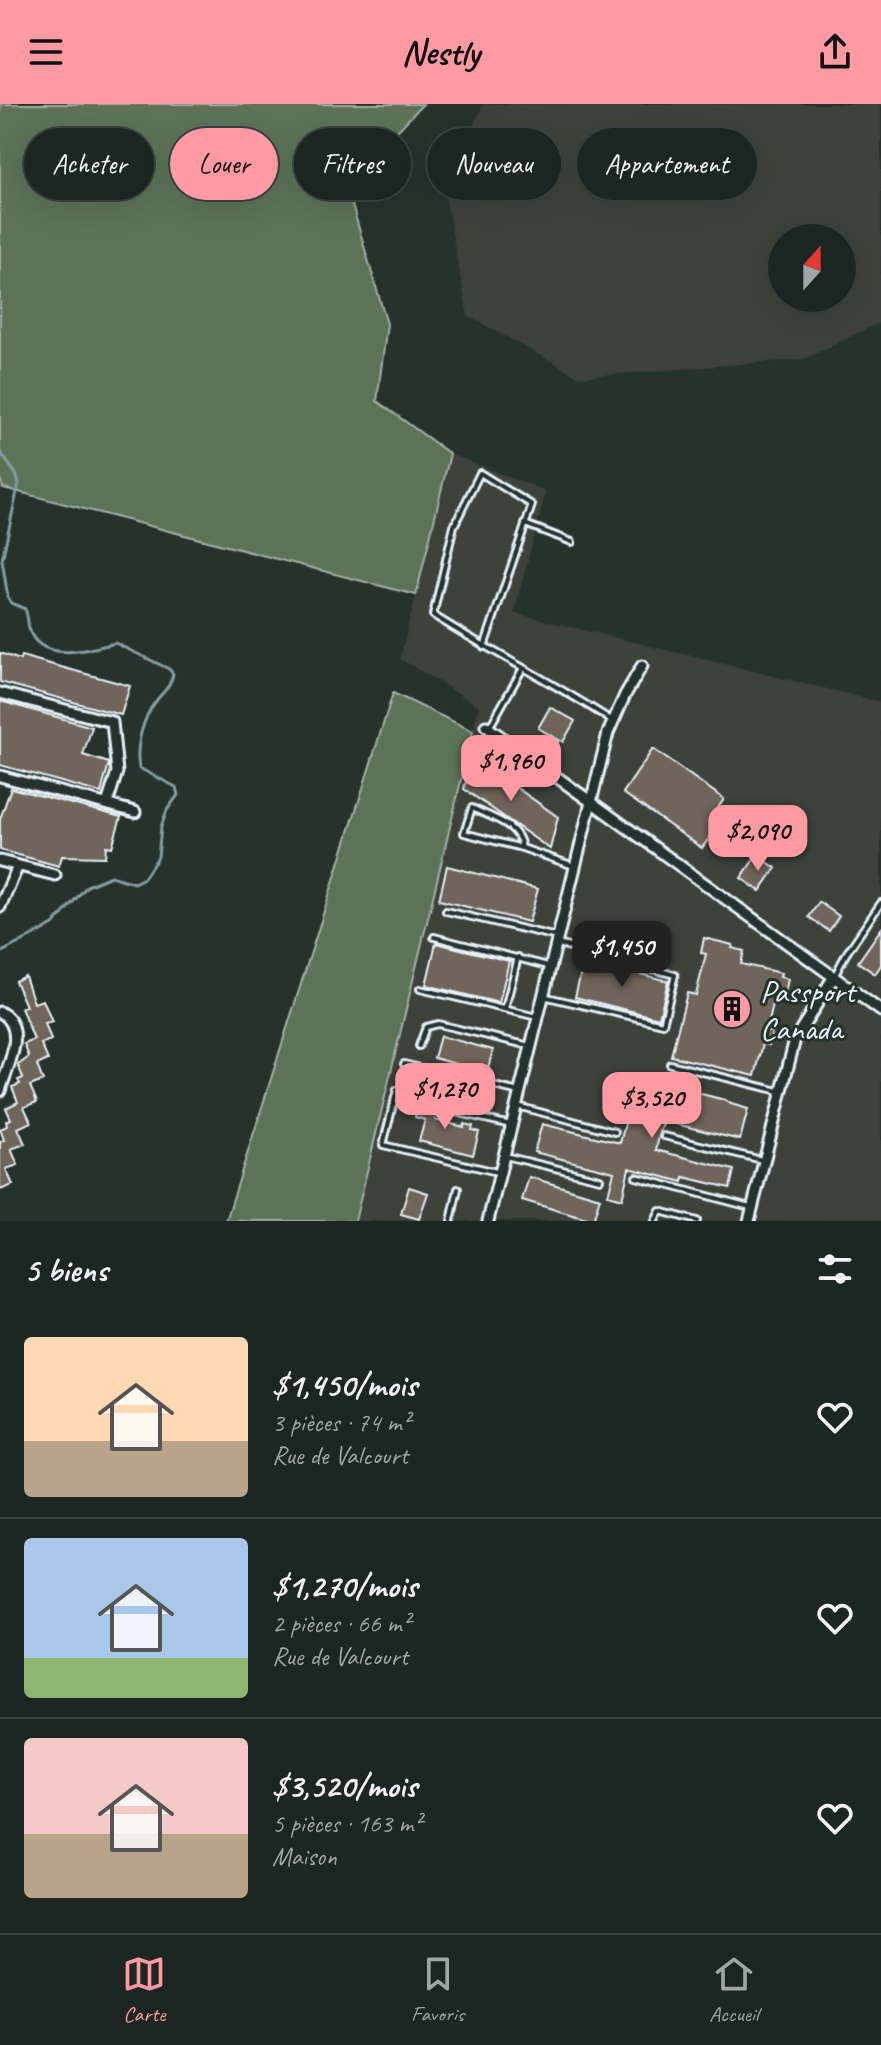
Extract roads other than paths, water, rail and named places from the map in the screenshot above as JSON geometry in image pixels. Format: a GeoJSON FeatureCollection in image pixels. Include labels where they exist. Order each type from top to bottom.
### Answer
{"type":"FeatureCollection","features":[{"type":"Feature","properties":{"kind":"street"},"geometry":{"type":"LineString","coordinates":[[488,1221],[590,802],[613,721],[642,666]]}},
{"type":"Feature","properties":{"kind":"street"},"geometry":{"type":"LineString","coordinates":[[0,693],[112,722],[118,763],[107,804]]}},
{"type":"Feature","properties":{"kind":"street"},"geometry":{"type":"LineString","coordinates":[[487,727],[881,1011]]}},
{"type":"Feature","properties":{"kind":"street"},"geometry":{"type":"LineString","coordinates":[[0,776],[135,812]]}},
{"type":"Feature","properties":{"kind":"street"},"geometry":{"type":"LineString","coordinates":[[0,861],[55,875]]}},
{"type":"Feature","properties":{"kind":"street"},"geometry":{"type":"LineString","coordinates":[[0,907],[18,866]]}},
{"type":"Feature","properties":{"kind":"street"},"geometry":{"type":"LineString","coordinates":[[749,1221],[795,1039],[833,978]]}},
{"type":"Feature","properties":{"kind":"street"},"geometry":{"type":"LineString","coordinates":[[0,1012],[12,1022],[16,1036],[0,1091]]}},
{"type":"Feature","properties":{"kind":"lane"},"geometry":{"type":"LineString","coordinates":[[484,647],[532,505],[480,473],[454,526],[433,615],[484,647],[574,696],[613,721]]}},
{"type":"Feature","properties":{"kind":"lane"},"geometry":{"type":"LineString","coordinates":[[525,524],[572,542]]}},
{"type":"Feature","properties":{"kind":"lane"},"geometry":{"type":"LineString","coordinates":[[487,727],[523,668]]}},
{"type":"Feature","properties":{"kind":"lane"},"geometry":{"type":"LineString","coordinates":[[539,765],[554,742]]}},
{"type":"Feature","properties":{"kind":"lane"},"geometry":{"type":"LineString","coordinates":[[522,848],[521,840],[512,827],[472,808],[464,833],[574,866]]}},
{"type":"Feature","properties":{"kind":"lane"},"geometry":{"type":"LineString","coordinates":[[833,978],[881,903]]}},
{"type":"Feature","properties":{"kind":"lane"},"geometry":{"type":"LineString","coordinates":[[446,911],[675,975],[663,1024],[542,996]]}},
{"type":"Feature","properties":{"kind":"lane"},"geometry":{"type":"LineString","coordinates":[[434,937],[550,966]]}},
{"type":"Feature","properties":{"kind":"lane"},"geometry":{"type":"LineString","coordinates":[[505,1009],[518,957]]}},
{"type":"Feature","properties":{"kind":"lane"},"geometry":{"type":"LineString","coordinates":[[420,989],[537,1017]]}},
{"type":"Feature","properties":{"kind":"lane"},"geometry":{"type":"LineString","coordinates":[[419,1046],[426,1027],[438,1024],[530,1046]]}},
{"type":"Feature","properties":{"kind":"lane"},"geometry":{"type":"LineString","coordinates":[[404,1064],[519,1092]]}},
{"type":"Feature","properties":{"kind":"lane"},"geometry":{"type":"LineString","coordinates":[[670,1064],[781,1092]]}},
{"type":"Feature","properties":{"kind":"lane"},"geometry":{"type":"LineString","coordinates":[[499,1172],[383,1145],[397,1090],[444,1102],[455,1112],[511,1125]]}},
{"type":"Feature","properties":{"kind":"lane"},"geometry":{"type":"LineString","coordinates":[[516,1106],[615,1132]]}},
{"type":"Feature","properties":{"kind":"lane"},"geometry":{"type":"LineString","coordinates":[[664,1136],[764,1160]]}},
{"type":"Feature","properties":{"kind":"lane"},"geometry":{"type":"LineString","coordinates":[[504,1155],[600,1179]]}},
{"type":"Feature","properties":{"kind":"lane"},"geometry":{"type":"LineString","coordinates":[[636,1177],[753,1207]]}},
{"type":"Feature","properties":{"kind":"lane"},"geometry":{"type":"LineString","coordinates":[[451,1221],[458,1189]]}},
{"type":"Feature","properties":{"kind":"lane"},"geometry":{"type":"LineString","coordinates":[[655,1221],[660,1211],[697,1221]]}},
{"type":"Feature","properties":{"kind":"waterway"},"geometry":{"type":"LineString","coordinates":[[0,107],[3,104]]}},
{"type":"Feature","properties":{"kind":"waterway"},"geometry":{"type":"LineString","coordinates":[[0,452],[19,483],[2,560],[8,598],[11,603],[25,609],[31,634],[47,648],[70,652],[115,643],[169,669],[173,674],[170,682],[151,708],[144,724],[138,760],[139,768],[176,787],[178,795],[167,810],[161,827],[158,857],[144,878],[134,883],[111,876],[87,886],[53,925],[0,953]]}},
{"type":"Feature","properties":{"kind":"place","name":"Passport Canada"},"geometry":{"type":"Point","coordinates":[732,1009]}}]}
